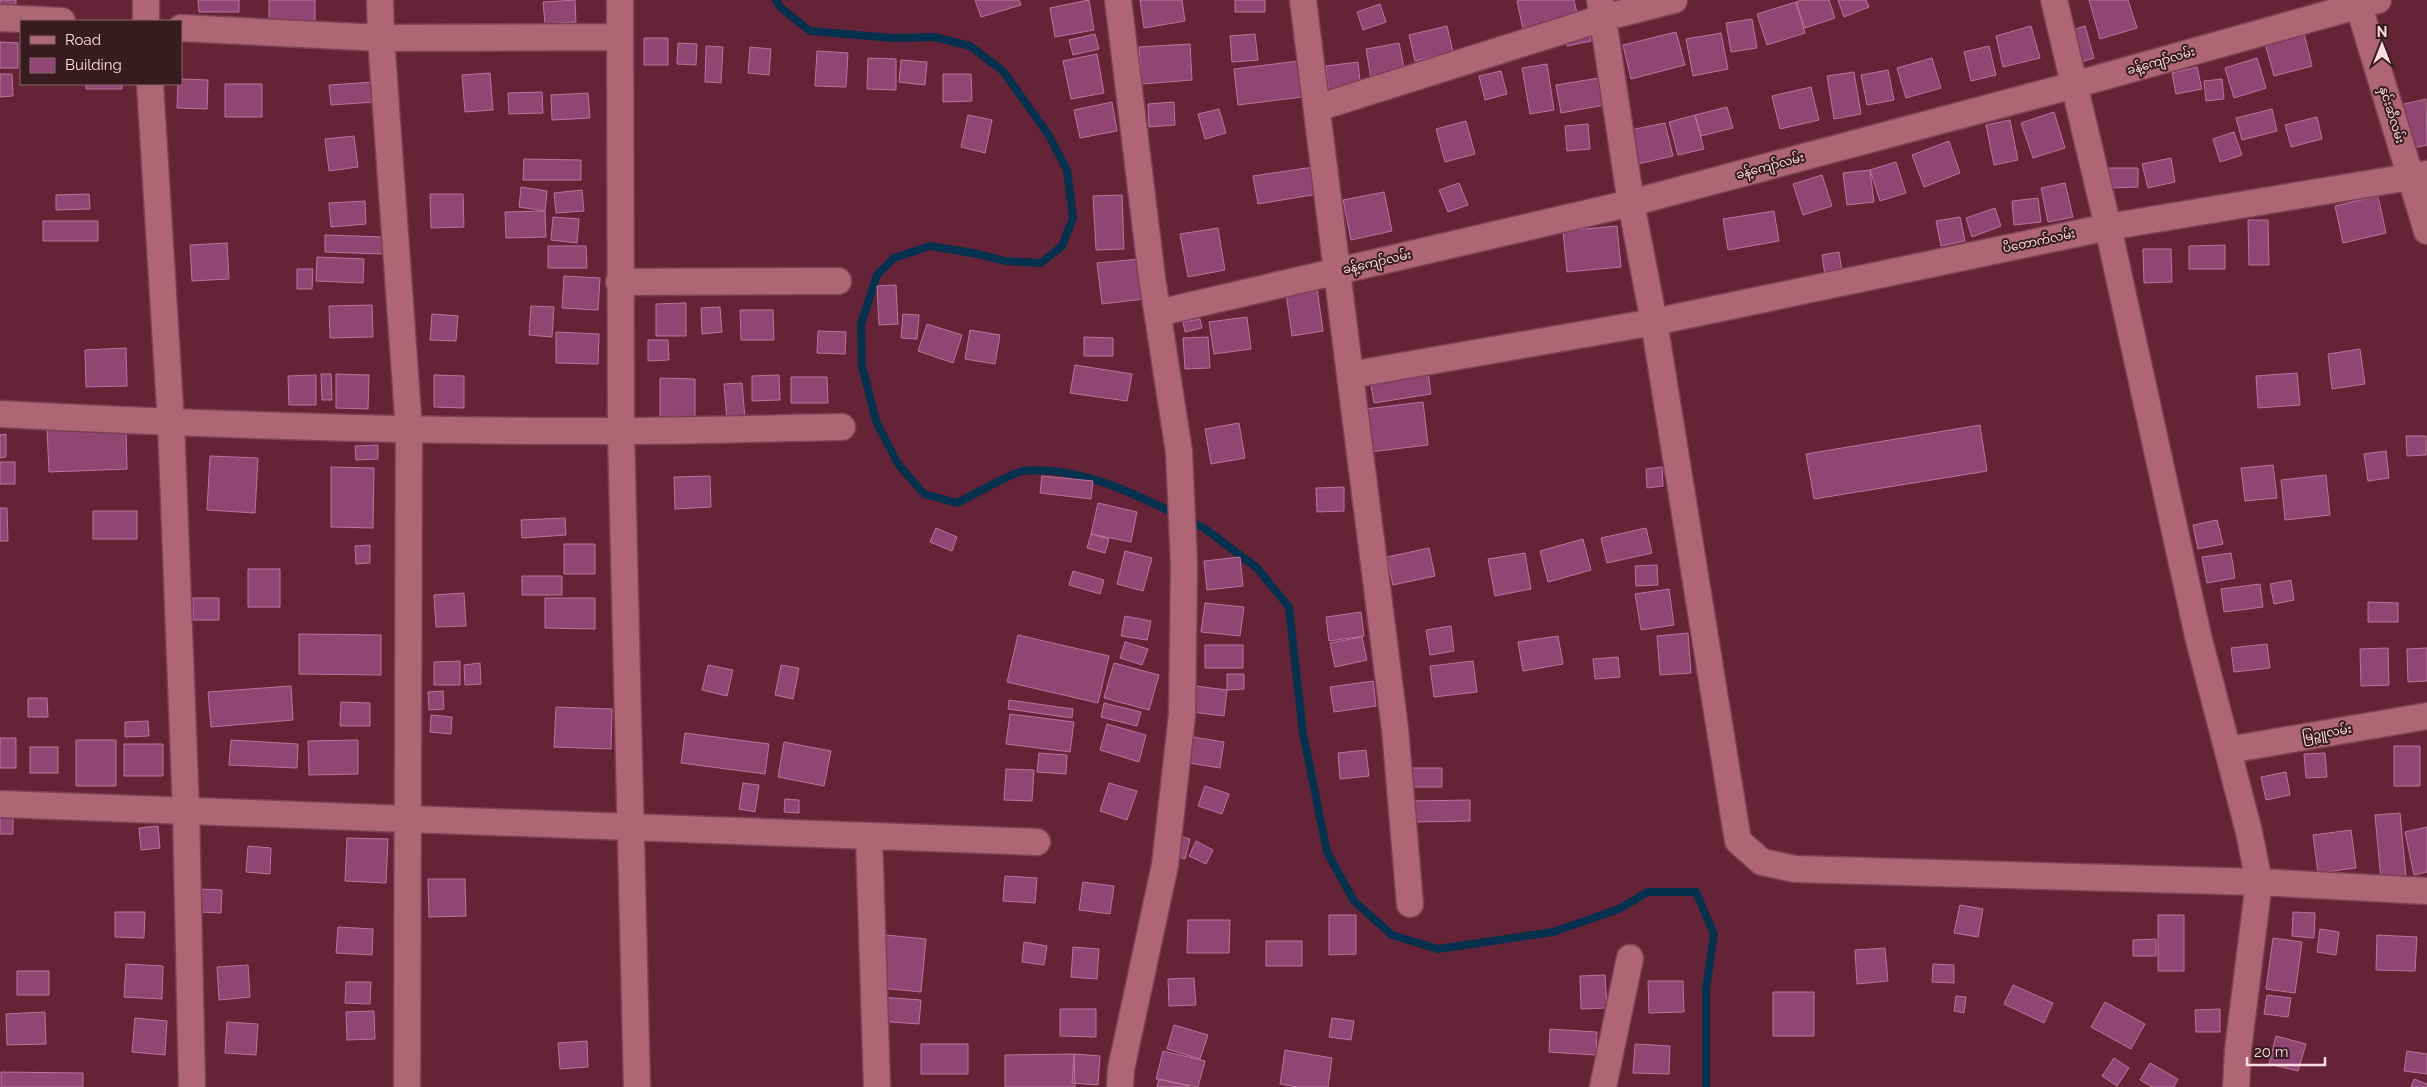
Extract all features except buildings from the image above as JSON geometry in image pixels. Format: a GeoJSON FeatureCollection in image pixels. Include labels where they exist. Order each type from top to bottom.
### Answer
{"type":"FeatureCollection","features":[{"type":"Feature","properties":{"kind":"street"},"geometry":{"type":"LineString","coordinates":[[146,0],[146,20]]}},
{"type":"Feature","properties":{"kind":"street"},"geometry":{"type":"LineString","coordinates":[[380,0],[381,38],[409,430],[407,1087]]}},
{"type":"Feature","properties":{"kind":"street"},"geometry":{"type":"LineString","coordinates":[[620,0],[619,282],[621,431],[637,1087]]}},
{"type":"Feature","properties":{"kind":"street"},"geometry":{"type":"LineString","coordinates":[[1118,0],[1158,313],[1179,452],[1184,564],[1182,715],[1165,864],[1121,1069],[1120,1087]]}},
{"type":"Feature","properties":{"kind":"street"},"geometry":{"type":"LineString","coordinates":[[1303,0],[1395,729],[1410,904]]}},
{"type":"Feature","properties":{"kind":"street"},"geometry":{"type":"LineString","coordinates":[[1318,108],[1601,9],[1674,0]]}},
{"type":"Feature","properties":{"kind":"street"},"geometry":{"type":"LineString","coordinates":[[2054,0],[2108,227],[2198,636],[2250,832],[2259,882],[2238,1050],[2236,1087]]}},
{"type":"Feature","properties":{"kind":"street","name":"ခန့်ကျော်လမ်း"},"geometry":{"type":"LineString","coordinates":[[1158,313],[1631,203],[2074,85],[2364,2]]}},
{"type":"Feature","properties":{"kind":"street","name":"နှင်းဆီလမ်း"},"geometry":{"type":"LineString","coordinates":[[2364,2],[2419,176],[2427,231]]}},
{"type":"Feature","properties":{"kind":"street"},"geometry":{"type":"LineString","coordinates":[[1601,9],[1631,203],[1654,322],[1738,841],[1762,862],[1795,869],[2259,882],[2427,891]]}},
{"type":"Feature","properties":{"kind":"street"},"geometry":{"type":"LineString","coordinates":[[0,18],[41,20]]}},
{"type":"Feature","properties":{"kind":"street"},"geometry":{"type":"LineString","coordinates":[[182,28],[381,38],[620,37]]}},
{"type":"Feature","properties":{"kind":"street"},"geometry":{"type":"LineString","coordinates":[[150,85],[171,423],[186,811],[192,1087]]}},
{"type":"Feature","properties":{"kind":"street","name":"ပိတောက်လမ်း"},"geometry":{"type":"LineString","coordinates":[[1350,375],[1654,322],[2108,227],[2419,176]]}},
{"type":"Feature","properties":{"kind":"street"},"geometry":{"type":"LineString","coordinates":[[619,282],[838,281]]}},
{"type":"Feature","properties":{"kind":"street"},"geometry":{"type":"LineString","coordinates":[[0,414],[171,423],[409,430],[621,431],[842,427]]}},
{"type":"Feature","properties":{"kind":"street","name":"မြဉ္ဇူလမ်း"},"geometry":{"type":"LineString","coordinates":[[2228,750],[2427,716]]}},
{"type":"Feature","properties":{"kind":"street"},"geometry":{"type":"LineString","coordinates":[[0,804],[1037,842]]}},
{"type":"Feature","properties":{"kind":"street"},"geometry":{"type":"LineString","coordinates":[[869,836],[877,1087]]}},
{"type":"Feature","properties":{"kind":"street"},"geometry":{"type":"LineString","coordinates":[[1603,1087],[1630,958]]}},
{"type":"Feature","properties":{"kind":"waterway"},"geometry":{"type":"LineString","coordinates":[[776,0],[780,7],[810,31],[893,38],[934,37],[970,46],[1003,71],[1048,134],[1067,170],[1073,218],[1062,246],[1041,263],[1005,261],[978,254],[930,246],[894,258],[877,275],[861,324],[862,366],[876,421],[898,464],[924,494],[957,503],[1018,472],[1043,470],[1063,472],[1103,482],[1177,515]]}},
{"type":"Feature","properties":{"kind":"waterway"},"geometry":{"type":"LineString","coordinates":[[1187,520],[1204,528],[1257,568],[1289,607],[1303,733],[1327,852],[1354,901],[1392,935],[1438,949],[1553,932],[1619,909],[1648,892],[1696,892],[1714,934],[1706,989],[1706,1087]]}}]}
